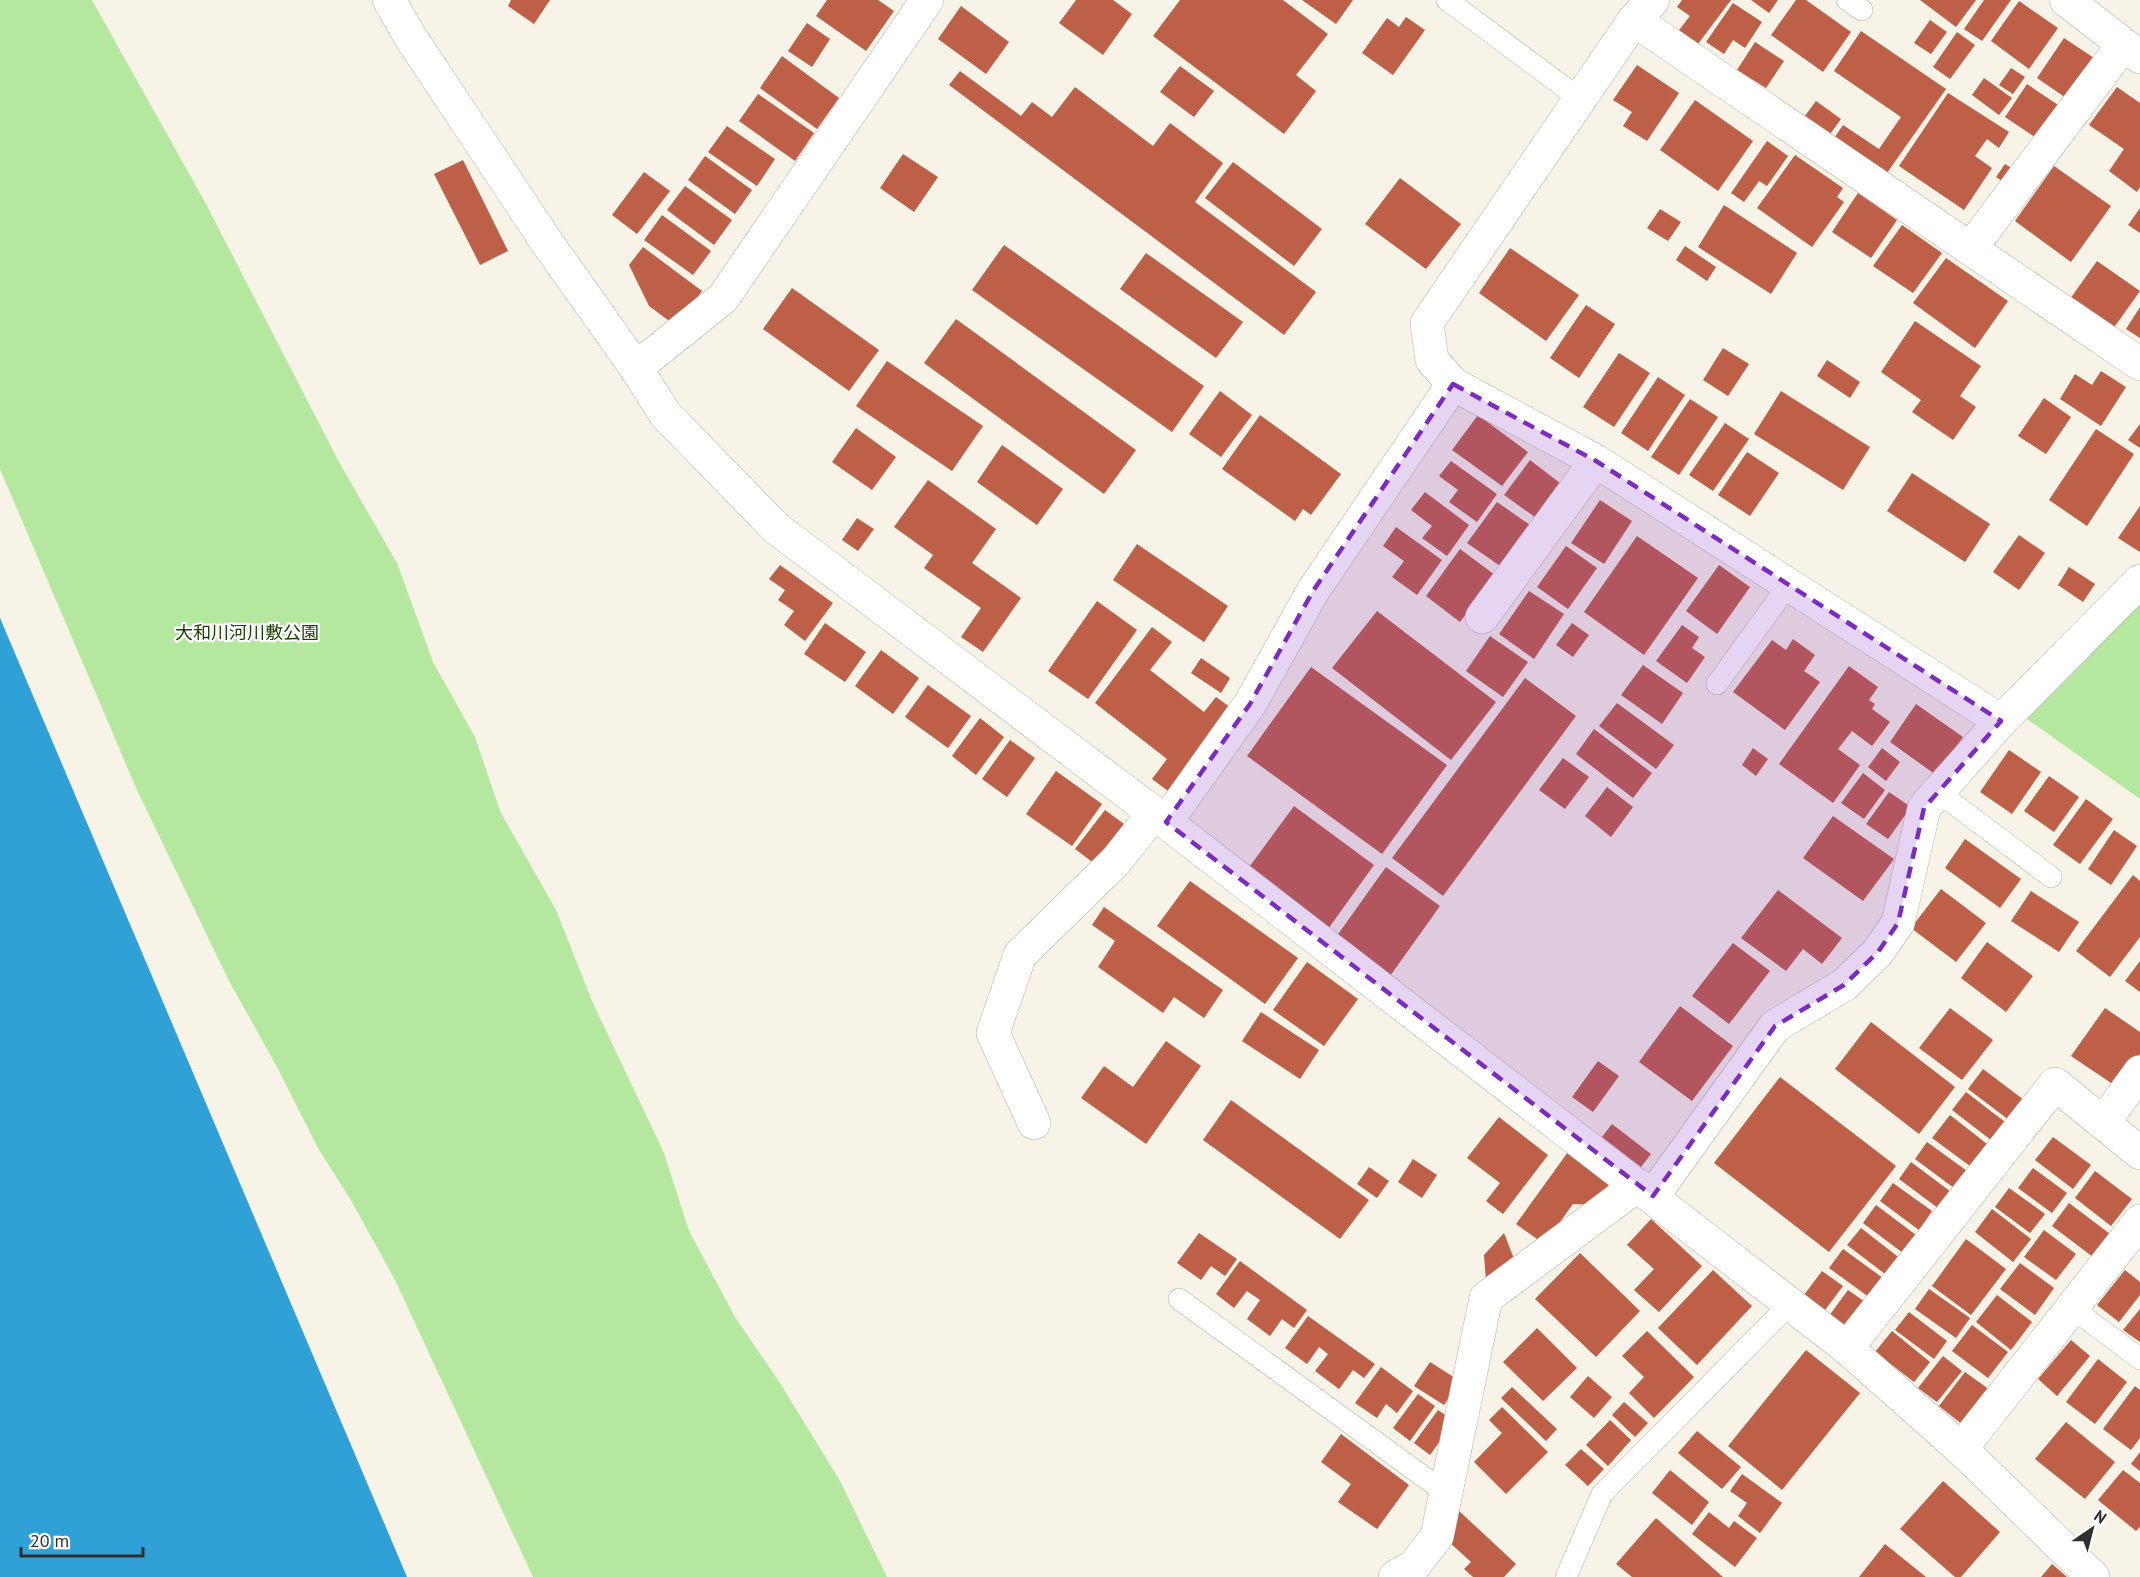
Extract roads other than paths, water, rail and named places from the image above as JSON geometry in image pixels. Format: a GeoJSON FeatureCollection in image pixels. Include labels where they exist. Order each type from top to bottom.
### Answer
{"type":"FeatureCollection","features":[{"type":"Feature","properties":{"kind":"street"},"geometry":{"type":"LineString","coordinates":[[389,0],[411,38],[548,244],[636,368],[665,414],[776,528],[1160,818],[1791,1303],[1847,1348],[1961,1449],[2093,1577]]}},
{"type":"Feature","properties":{"kind":"street"},"geometry":{"type":"LineString","coordinates":[[636,368],[723,298],[926,0]]}},
{"type":"Feature","properties":{"kind":"street"},"geometry":{"type":"LineString","coordinates":[[1971,248],[2132,51],[2066,0]]}},
{"type":"Feature","properties":{"kind":"street"},"geometry":{"type":"LineString","coordinates":[[2001,721],[1596,461],[1453,384],[1432,360],[1427,323],[1643,10],[1971,248],[2140,364]]}},
{"type":"Feature","properties":{"kind":"street"},"geometry":{"type":"LineString","coordinates":[[1034,1123],[993,1033],[1020,955],[1160,818],[1250,704],[1313,591],[1453,384]]}},
{"type":"Feature","properties":{"kind":"street"},"geometry":{"type":"LineString","coordinates":[[1482,617],[1596,461]]}},
{"type":"Feature","properties":{"kind":"street"},"geometry":{"type":"LineString","coordinates":[[1395,1577],[1414,1566],[1437,1536],[1486,1298],[1645,1190],[1775,1026],[1844,985],[1878,952],[1898,923],[1924,808],[2001,721],[2140,581]]}},
{"type":"Feature","properties":{"kind":"street"},"geometry":{"type":"LineString","coordinates":[[2103,1123],[2140,1072]]}},
{"type":"Feature","properties":{"kind":"street"},"geometry":{"type":"LineString","coordinates":[[1847,1348],[2055,1084],[2140,1153]]}},
{"type":"Feature","properties":{"kind":"street"},"geometry":{"type":"LineString","coordinates":[[1961,1449],[2140,1221]]}},
{"type":"Feature","properties":{"kind":"lane"},"geometry":{"type":"LineString","coordinates":[[1447,0],[1580,99]]}},
{"type":"Feature","properties":{"kind":"lane"},"geometry":{"type":"LineString","coordinates":[[1717,684],[1789,584]]}},
{"type":"Feature","properties":{"kind":"lane"},"geometry":{"type":"LineString","coordinates":[[1938,792],[2051,878]]}},
{"type":"Feature","properties":{"kind":"lane"},"geometry":{"type":"LineString","coordinates":[[1179,1299],[1446,1493]]}},
{"type":"Feature","properties":{"kind":"lane"},"geometry":{"type":"LineString","coordinates":[[1566,1577],[1602,1494],[1791,1303]]}},
{"type":"Feature","properties":{"kind":"lane"},"geometry":{"type":"LineString","coordinates":[[2072,1308],[2140,1359]]}},
{"type":"Feature","properties":{"kind":"water"},"geometry":{"type":"Polygon","coordinates":[[[0,618],[407,1577],[0,1577],[0,618]]]}},
{"type":"Feature","properties":{"kind":"park label","name":"大和川河川敷公園"},"geometry":{"type":"Point","coordinates":[247,632]}}]}
